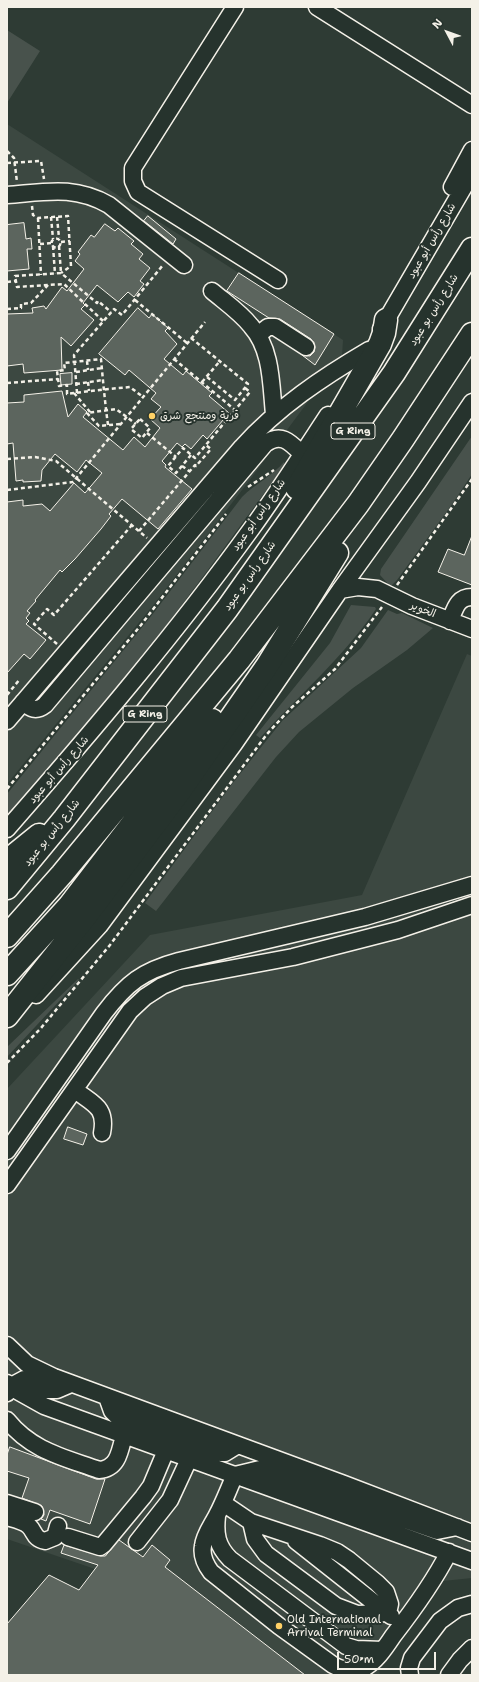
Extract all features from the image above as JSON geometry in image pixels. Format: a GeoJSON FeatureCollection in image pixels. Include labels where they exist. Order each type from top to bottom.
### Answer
{"type":"FeatureCollection","features":[{"type":"Feature","properties":{"kind":"highway","name":"شارع رأس بو عبود"},"geometry":{"type":"LineString","coordinates":[[7,888],[64,819],[227,609],[394,373],[472,249]]}},
{"type":"Feature","properties":{"kind":"highway"},"geometry":{"type":"LineString","coordinates":[[227,609],[380,344],[384,333],[386,320]]}},
{"type":"Feature","properties":{"kind":"highway"},"geometry":{"type":"LineString","coordinates":[[7,936],[62,874],[239,660],[358,504],[472,334]]}},
{"type":"Feature","properties":{"kind":"highway"},"geometry":{"type":"LineString","coordinates":[[7,1016],[84,920],[178,794],[267,666],[344,544],[358,504]]}},
{"type":"Feature","properties":{"kind":"highway"},"geometry":{"type":"LineString","coordinates":[[7,974],[69,906],[328,568]]}},
{"type":"Feature","properties":{"kind":"highway"},"geometry":{"type":"LineString","coordinates":[[7,861],[38,836],[64,819]]}},
{"type":"Feature","properties":{"kind":"street"},"geometry":{"type":"LineString","coordinates":[[235,7],[133,168],[133,181],[138,192],[278,280]]}},
{"type":"Feature","properties":{"kind":"street"},"geometry":{"type":"LineString","coordinates":[[317,7],[472,105]]}},
{"type":"Feature","properties":{"kind":"street"},"geometry":{"type":"LineString","coordinates":[[386,320],[395,291],[472,150]]}},
{"type":"Feature","properties":{"kind":"street","name":"شارع رأس أبو عبود"},"geometry":{"type":"LineString","coordinates":[[7,830],[125,692],[252,528],[332,410],[369,350],[472,173]]}},
{"type":"Feature","properties":{"kind":"street"},"geometry":{"type":"LineString","coordinates":[[25,193],[65,191],[80,192],[96,197],[109,205],[177,260]]}},
{"type":"Feature","properties":{"kind":"street"},"geometry":{"type":"LineString","coordinates":[[212,290],[242,316],[258,335],[266,352],[274,414]]}},
{"type":"Feature","properties":{"kind":"street"},"geometry":{"type":"LineString","coordinates":[[258,335],[268,327],[275,327],[306,347]]}},
{"type":"Feature","properties":{"kind":"street"},"geometry":{"type":"LineString","coordinates":[[7,721],[242,447],[274,414],[326,377],[369,350]]}},
{"type":"Feature","properties":{"kind":"street"},"geometry":{"type":"LineString","coordinates":[[7,1025],[100,925],[234,744],[340,590],[418,482],[472,402]]}},
{"type":"Feature","properties":{"kind":"street"},"geometry":{"type":"LineString","coordinates":[[23,702],[32,709],[36,710],[45,705],[265,444],[280,438],[292,444],[302,454]]}},
{"type":"Feature","properties":{"kind":"street"},"geometry":{"type":"LineString","coordinates":[[157,546],[170,557]]}},
{"type":"Feature","properties":{"kind":"street"},"geometry":{"type":"LineString","coordinates":[[363,559],[368,574],[383,592]]}},
{"type":"Feature","properties":{"kind":"street","name":"الخوير"},"geometry":{"type":"LineString","coordinates":[[340,590],[358,587],[383,592],[472,629]]}},
{"type":"Feature","properties":{"kind":"street"},"geometry":{"type":"LineString","coordinates":[[450,621],[457,603],[462,599],[472,597]]}},
{"type":"Feature","properties":{"kind":"street"},"geometry":{"type":"LineString","coordinates":[[7,1151],[116,997],[129,984],[143,974],[158,966],[365,917],[472,885]]}},
{"type":"Feature","properties":{"kind":"street"},"geometry":{"type":"LineString","coordinates":[[7,1185],[130,1011],[145,997],[162,986],[181,978],[293,957],[398,930],[472,905]]}},
{"type":"Feature","properties":{"kind":"street"},"geometry":{"type":"LineString","coordinates":[[74,1090],[101,1111],[104,1122],[102,1133]]}},
{"type":"Feature","properties":{"kind":"street"},"geometry":{"type":"LineString","coordinates":[[7,1345],[27,1364],[71,1384],[472,1533]]}},
{"type":"Feature","properties":{"kind":"street"},"geometry":{"type":"LineString","coordinates":[[8,1387],[24,1378],[46,1390],[57,1390],[71,1384]]}},
{"type":"Feature","properties":{"kind":"street"},"geometry":{"type":"LineString","coordinates":[[8,1387],[44,1406],[124,1435],[220,1453],[225,1453],[238,1445]]}},
{"type":"Feature","properties":{"kind":"street"},"geometry":{"type":"LineString","coordinates":[[107,1397],[112,1411],[118,1417],[169,1443],[189,1459],[472,1560]]}},
{"type":"Feature","properties":{"kind":"street"},"geometry":{"type":"LineString","coordinates":[[7,1420],[17,1431],[37,1447],[99,1470],[106,1469],[117,1460],[124,1435]]}},
{"type":"Feature","properties":{"kind":"street"},"geometry":{"type":"LineString","coordinates":[[7,1517],[26,1523],[35,1537],[45,1541],[52,1540],[63,1532],[100,1547],[143,1497],[150,1486],[169,1443]]}},
{"type":"Feature","properties":{"kind":"street"},"geometry":{"type":"LineString","coordinates":[[137,1542],[170,1500],[189,1459]]}},
{"type":"Feature","properties":{"kind":"street"},"geometry":{"type":"LineString","coordinates":[[235,1475],[256,1469],[267,1470],[437,1531],[457,1527]]}},
{"type":"Feature","properties":{"kind":"street"},"geometry":{"type":"LineString","coordinates":[[235,1475],[221,1509],[205,1536],[202,1546],[206,1564],[211,1572],[279,1626],[333,1666],[341,1670],[354,1671],[362,1669],[370,1664],[402,1625],[435,1578],[449,1552]]}},
{"type":"Feature","properties":{"kind":"street"},"geometry":{"type":"LineString","coordinates":[[7,1503],[35,1512]]}},
{"type":"Feature","properties":{"kind":"street"},"geometry":{"type":"LineString","coordinates":[[221,1509],[251,1522],[337,1552],[360,1568],[386,1592],[390,1604],[388,1613]]}},
{"type":"Feature","properties":{"kind":"street"},"geometry":{"type":"LineString","coordinates":[[221,1509],[216,1533],[218,1541],[224,1552],[230,1558],[346,1646],[356,1649],[382,1650]]}},
{"type":"Feature","properties":{"kind":"street"},"geometry":{"type":"LineString","coordinates":[[251,1522],[255,1539],[266,1554],[336,1606],[357,1614],[388,1613],[402,1625]]}},
{"type":"Feature","properties":{"kind":"street"},"geometry":{"type":"LineString","coordinates":[[410,1675],[409,1668],[412,1658],[440,1621],[458,1608],[472,1604]]}},
{"type":"Feature","properties":{"kind":"street"},"geometry":{"type":"LineString","coordinates":[[450,1675],[460,1660],[472,1648]]}},
{"type":"Feature","properties":{"kind":"path"},"geometry":{"type":"LineString","coordinates":[[7,151],[12,155],[32,213],[38,218],[68,216],[70,241],[71,266],[61,274],[15,276],[17,287],[64,284],[103,321]]}},
{"type":"Feature","properties":{"kind":"path"},"geometry":{"type":"LineString","coordinates":[[7,163],[41,160],[25,193]]}},
{"type":"Feature","properties":{"kind":"path"},"geometry":{"type":"LineString","coordinates":[[51,217],[55,274]]}},
{"type":"Feature","properties":{"kind":"path"},"geometry":{"type":"LineString","coordinates":[[57,217],[59,238],[61,242]]}},
{"type":"Feature","properties":{"kind":"path"},"geometry":{"type":"LineString","coordinates":[[38,218],[42,275]]}},
{"type":"Feature","properties":{"kind":"path"},"geometry":{"type":"LineString","coordinates":[[53,239],[59,238]]}},
{"type":"Feature","properties":{"kind":"path"},"geometry":{"type":"LineString","coordinates":[[61,242],[70,241]]}},
{"type":"Feature","properties":{"kind":"path"},"geometry":{"type":"LineString","coordinates":[[61,242],[59,246],[61,274],[97,303],[98,301],[111,312]]}},
{"type":"Feature","properties":{"kind":"path"},"geometry":{"type":"LineString","coordinates":[[40,244],[59,246]]}},
{"type":"Feature","properties":{"kind":"path"},"geometry":{"type":"LineString","coordinates":[[77,393],[74,355],[114,308],[122,315],[135,300],[177,260]]}},
{"type":"Feature","properties":{"kind":"path"},"geometry":{"type":"LineString","coordinates":[[7,282],[16,281]]}},
{"type":"Feature","properties":{"kind":"path"},"geometry":{"type":"LineString","coordinates":[[7,309],[21,308],[21,304],[30,303],[48,285]]}},
{"type":"Feature","properties":{"kind":"path"},"geometry":{"type":"LineString","coordinates":[[135,300],[187,343]]}},
{"type":"Feature","properties":{"kind":"path"},"geometry":{"type":"LineString","coordinates":[[7,490],[73,482],[204,322]]}},
{"type":"Feature","properties":{"kind":"path"},"geometry":{"type":"LineString","coordinates":[[191,338],[248,384],[235,400],[207,377]]}},
{"type":"Feature","properties":{"kind":"path"},"geometry":{"type":"LineString","coordinates":[[108,425],[106,410],[104,390],[103,380],[102,368],[101,359],[64,363],[65,370],[57,371],[59,386],[66,385],[67,394],[104,390],[130,388],[143,397]]}},
{"type":"Feature","properties":{"kind":"path"},"geometry":{"type":"LineString","coordinates":[[174,359],[235,410]]}},
{"type":"Feature","properties":{"kind":"path"},"geometry":{"type":"LineString","coordinates":[[87,361],[88,370]]}},
{"type":"Feature","properties":{"kind":"path"},"geometry":{"type":"LineString","coordinates":[[202,382],[220,361]]}},
{"type":"Feature","properties":{"kind":"path"},"geometry":{"type":"LineString","coordinates":[[76,372],[102,368]]}},
{"type":"Feature","properties":{"kind":"path"},"geometry":{"type":"LineString","coordinates":[[7,383],[58,379]]}},
{"type":"Feature","properties":{"kind":"path"},"geometry":{"type":"LineString","coordinates":[[76,384],[103,380]]}},
{"type":"Feature","properties":{"kind":"path"},"geometry":{"type":"LineString","coordinates":[[88,382],[89,392]]}},
{"type":"Feature","properties":{"kind":"path"},"geometry":{"type":"LineString","coordinates":[[191,455],[176,472],[168,466],[183,448],[195,458],[250,392],[245,388]]}},
{"type":"Feature","properties":{"kind":"path"},"geometry":{"type":"LineString","coordinates":[[73,393],[90,412]]}},
{"type":"Feature","properties":{"kind":"path"},"geometry":{"type":"LineString","coordinates":[[90,412],[116,408],[136,424]]}},
{"type":"Feature","properties":{"kind":"path"},"geometry":{"type":"LineString","coordinates":[[90,412],[87,413],[99,426],[121,424]]}},
{"type":"Feature","properties":{"kind":"path"},"geometry":{"type":"LineString","coordinates":[[140,419],[150,428],[142,438],[131,429],[136,424],[140,419]]}},
{"type":"Feature","properties":{"kind":"path"},"geometry":{"type":"LineString","coordinates":[[147,433],[176,457]]}},
{"type":"Feature","properties":{"kind":"path"},"geometry":{"type":"LineString","coordinates":[[139,531],[189,471],[195,465],[196,466],[210,449],[206,445]]}},
{"type":"Feature","properties":{"kind":"path"},"geometry":{"type":"LineString","coordinates":[[7,459],[35,457],[48,458],[56,461],[157,546]]}},
{"type":"Feature","properties":{"kind":"path"},"geometry":{"type":"LineString","coordinates":[[182,466],[189,471]]}},
{"type":"Feature","properties":{"kind":"path"},"geometry":{"type":"LineString","coordinates":[[244,491],[275,469]]}},
{"type":"Feature","properties":{"kind":"path"},"geometry":{"type":"LineString","coordinates":[[7,1063],[41,1028],[110,945],[267,734],[291,708],[335,669],[383,592],[472,479]]}},
{"type":"Feature","properties":{"kind":"path"},"geometry":{"type":"LineString","coordinates":[[7,789],[141,625],[230,510]]}},
{"type":"Feature","properties":{"kind":"path"},"geometry":{"type":"LineString","coordinates":[[66,652],[34,624],[47,609],[54,615],[132,526]]}},
{"type":"Feature","properties":{"kind":"path"},"geometry":{"type":"LineString","coordinates":[[7,695],[20,679]]}},
{"type":"Feature","properties":{"kind":"shaded area"},"geometry":{"type":"Polygon","coordinates":[[[7,30],[40,51],[7,103],[7,30]]]}},
{"type":"Feature","properties":{"kind":"shaded area","name":"قرية ومنتجع شرق"},"geometry":{"type":"Polygon","coordinates":[[[7,124],[343,340],[342,356],[252,477],[155,603],[7,784],[7,124]]]}},
{"type":"Feature","properties":{"kind":"shaded area"},"geometry":{"type":"Polygon","coordinates":[[[472,436],[472,474],[453,503],[397,580],[392,585],[389,585],[380,575],[381,569],[472,436]]]}},
{"type":"Feature","properties":{"kind":"shaded area"},"geometry":{"type":"Polygon","coordinates":[[[284,462],[285,465],[155,640],[101,707],[7,817],[7,794],[152,615],[242,497],[274,472],[284,462]]]}},
{"type":"Feature","properties":{"kind":"shaded area"},"geometry":{"type":"Polygon","coordinates":[[[351,605],[375,607],[376,609],[336,660],[260,738],[256,735],[330,643],[351,605]]]}},
{"type":"Feature","properties":{"kind":"shaded area"},"geometry":{"type":"Polygon","coordinates":[[[388,610],[397,614],[402,613],[433,628],[407,650],[353,688],[299,732],[276,757],[156,911],[145,903],[232,784],[283,720],[361,648],[388,610]]]}},
{"type":"Feature","properties":{"kind":"shaded area"},"geometry":{"type":"Polygon","coordinates":[[[467,654],[472,656],[472,1578],[443,1581],[379,1668],[380,1675],[12,1675],[95,1569],[7,1539],[7,1089],[150,935],[362,895],[467,654]]]}},
{"type":"Feature","properties":{"kind":"shaded area"},"geometry":{"type":"Polygon","coordinates":[[[78,979],[79,980],[7,1057],[7,1047],[78,979]]]}},
{"type":"Feature","properties":{"kind":"building"},"geometry":{"type":"Polygon","coordinates":[[[148,216],[176,239],[173,244],[144,221],[148,216]]]}},
{"type":"Feature","properties":{"kind":"building"},"geometry":{"type":"Polygon","coordinates":[[[24,223],[26,239],[31,238],[32,249],[27,249],[29,269],[7,271],[7,225],[24,223]]]}},
{"type":"Feature","properties":{"kind":"building"},"geometry":{"type":"Polygon","coordinates":[[[105,224],[115,231],[118,228],[134,241],[131,244],[143,254],[139,259],[150,268],[140,281],[144,284],[134,297],[128,292],[118,302],[97,285],[83,303],[85,305],[81,309],[94,320],[71,346],[61,337],[62,370],[24,373],[23,364],[7,366],[7,314],[33,313],[32,308],[44,306],[46,309],[62,287],[67,291],[84,269],[75,261],[80,254],[78,252],[91,235],[94,237],[105,224]]]}},
{"type":"Feature","properties":{"kind":"building"},"geometry":{"type":"Polygon","coordinates":[[[239,273],[334,334],[315,365],[302,355],[310,356],[314,352],[315,347],[311,339],[280,319],[269,318],[227,291],[239,273]]]}},
{"type":"Feature","properties":{"kind":"building"},"geometry":{"type":"Polygon","coordinates":[[[138,308],[149,318],[152,314],[168,328],[165,331],[177,344],[164,359],[183,375],[186,371],[212,393],[209,396],[229,413],[207,439],[203,435],[191,449],[185,444],[182,447],[177,443],[162,461],[166,465],[165,467],[192,489],[158,529],[122,499],[109,514],[111,516],[101,529],[75,559],[62,572],[60,570],[27,611],[30,613],[26,618],[29,621],[26,624],[46,640],[30,659],[24,654],[7,673],[7,502],[23,500],[23,506],[42,504],[50,511],[74,483],[85,493],[102,473],[86,460],[77,472],[55,454],[42,470],[41,481],[16,481],[13,443],[7,444],[7,403],[24,402],[24,395],[62,391],[68,417],[78,404],[87,412],[83,417],[123,450],[134,437],[145,447],[160,428],[150,419],[161,407],[151,399],[156,393],[129,370],[125,375],[99,354],[138,308]]]}},
{"type":"Feature","properties":{"kind":"building"},"geometry":{"type":"Polygon","coordinates":[[[72,373],[72,384],[61,385],[60,374],[72,373]]]}},
{"type":"Feature","properties":{"kind":"building"},"geometry":{"type":"Polygon","coordinates":[[[472,536],[472,585],[438,572],[448,549],[464,555],[472,536]]]}},
{"type":"Feature","properties":{"kind":"building"},"geometry":{"type":"Polygon","coordinates":[[[68,1127],[87,1134],[83,1145],[64,1139],[68,1127]]]}},
{"type":"Feature","properties":{"kind":"building"},"geometry":{"type":"Polygon","coordinates":[[[10,1447],[96,1479],[105,1479],[90,1524],[50,1510],[46,1521],[41,1519],[44,1515],[42,1506],[22,1498],[29,1478],[7,1471],[7,1455],[10,1447]]]}},
{"type":"Feature","properties":{"kind":"building"},"geometry":{"type":"Polygon","coordinates":[[[119,1540],[143,1557],[152,1545],[170,1560],[165,1567],[305,1675],[7,1675],[7,1624],[49,1575],[79,1590],[98,1565],[61,1553],[64,1545],[105,1556],[119,1540]]]}},
{"type":"Feature","properties":{"kind":"place","name":"قرية ومنتجع شرق"},"geometry":{"type":"Point","coordinates":[152,416]}},
{"type":"Feature","properties":{"kind":"place","name":"Old International Arrival Terminal"},"geometry":{"type":"Point","coordinates":[279,1626]}}]}
